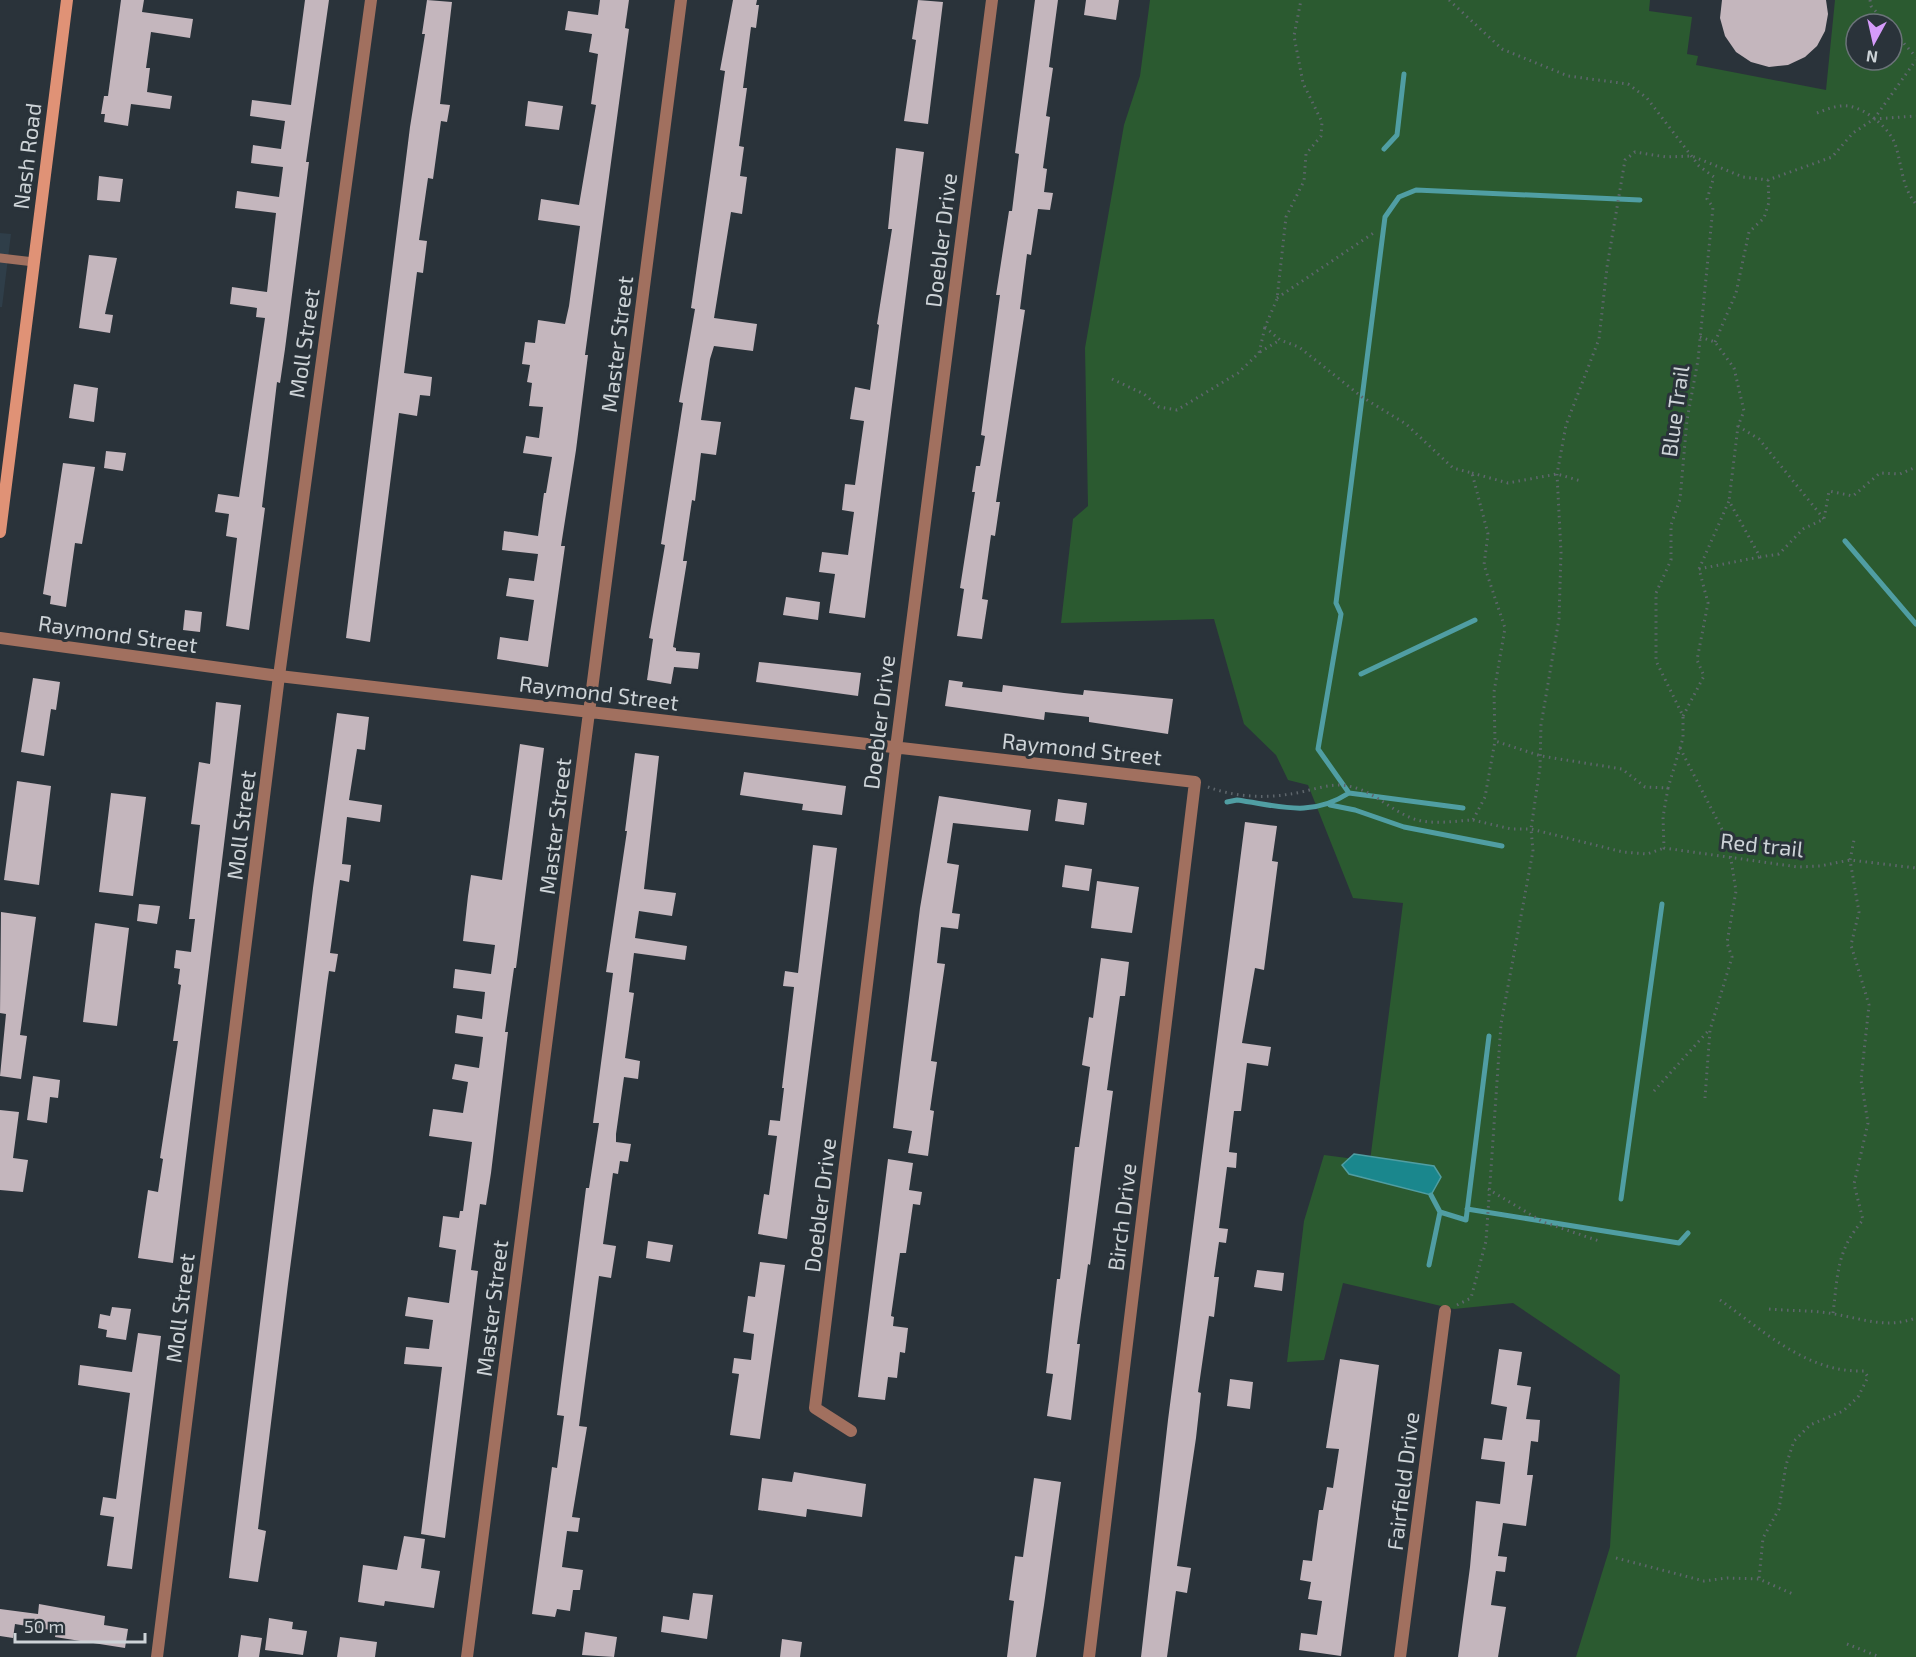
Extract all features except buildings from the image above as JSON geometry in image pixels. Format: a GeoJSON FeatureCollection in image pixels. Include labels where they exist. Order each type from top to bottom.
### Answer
{"type":"FeatureCollection","features":[{"type":"Feature","properties":{"kind":"main road","name":"Nash Road"},"geometry":{"type":"LineString","coordinates":[[0,532],[3,490],[67,0]]}},
{"type":"Feature","properties":{"kind":"street","name":"Moll Street"},"geometry":{"type":"LineString","coordinates":[[157,1657],[279,676],[371,0]]}},
{"type":"Feature","properties":{"kind":"street","name":"Master Street"},"geometry":{"type":"LineString","coordinates":[[467,1657],[681,0]]}},
{"type":"Feature","properties":{"kind":"street","name":"Doebler Drive"},"geometry":{"type":"LineString","coordinates":[[851,1431],[815,1408],[896,748],[993,0]]}},
{"type":"Feature","properties":{"kind":"street","name":"Raymond Street"},"geometry":{"type":"LineString","coordinates":[[0,638],[279,676],[1195,782]]}},
{"type":"Feature","properties":{"kind":"street","name":"Birch Drive"},"geometry":{"type":"LineString","coordinates":[[1089,1657],[1195,782]]}},
{"type":"Feature","properties":{"kind":"street","name":"Fairfield Drive"},"geometry":{"type":"LineString","coordinates":[[1400,1657],[1445,1311]]}},
{"type":"Feature","properties":{"kind":"lane"},"geometry":{"type":"LineString","coordinates":[[0,258],[34,262]]}},
{"type":"Feature","properties":{"kind":"path"},"geometry":{"type":"LineString","coordinates":[[1259,353],[1265,327],[1277,299],[1286,217],[1304,182],[1306,154],[1321,136],[1322,129],[1322,122],[1303,83],[1294,36],[1301,0]]}},
{"type":"Feature","properties":{"kind":"path","name":"Blue Trail"},"geometry":{"type":"LineString","coordinates":[[1449,0],[1502,49],[1568,76],[1628,84],[1647,98],[1692,156],[1714,177],[1707,199],[1713,207],[1701,337],[1687,420],[1680,499],[1671,525],[1671,560],[1656,592],[1656,661],[1683,716]]}},
{"type":"Feature","properties":{"kind":"path"},"geometry":{"type":"LineString","coordinates":[[1445,1311],[1471,1298],[1486,1241],[1501,1024],[1533,851],[1531,829],[1541,756],[1541,725],[1559,619],[1561,552],[1557,474],[1566,425],[1599,339],[1607,267],[1625,160],[1635,152],[1666,157],[1692,156],[1743,177],[1768,180],[1832,157],[1853,133],[1874,118],[1916,58],[1904,44]]}},
{"type":"Feature","properties":{"kind":"path"},"geometry":{"type":"LineString","coordinates":[[1817,113],[1833,106],[1851,106],[1874,118],[1896,144],[1903,179],[1916,204]]}},
{"type":"Feature","properties":{"kind":"path"},"geometry":{"type":"LineString","coordinates":[[1874,118],[1916,116]]}},
{"type":"Feature","properties":{"kind":"path"},"geometry":{"type":"LineString","coordinates":[[1714,342],[1736,293],[1749,232],[1764,219],[1769,202],[1768,180]]}},
{"type":"Feature","properties":{"kind":"path"},"geometry":{"type":"LineString","coordinates":[[1277,299],[1375,232]]}},
{"type":"Feature","properties":{"kind":"path"},"geometry":{"type":"LineString","coordinates":[[1265,327],[1280,340],[1299,347],[1362,397],[1406,424],[1453,468],[1508,483],[1557,474],[1581,481]]}},
{"type":"Feature","properties":{"kind":"path"},"geometry":{"type":"LineString","coordinates":[[1664,849],[1663,816],[1668,788],[1683,738],[1683,716],[1704,676],[1697,660],[1708,603],[1699,569],[1730,501],[1738,426],[1744,411],[1734,368],[1714,342],[1701,337]]}},
{"type":"Feature","properties":{"kind":"path"},"geometry":{"type":"LineString","coordinates":[[1112,379],[1144,394],[1159,407],[1178,410],[1238,373],[1259,353],[1280,340]]}},
{"type":"Feature","properties":{"kind":"path"},"geometry":{"type":"LineString","coordinates":[[1738,426],[1759,439],[1824,519]]}},
{"type":"Feature","properties":{"kind":"path"},"geometry":{"type":"LineString","coordinates":[[1824,519],[1829,491],[1852,496],[1880,473],[1900,474],[1916,467]]}},
{"type":"Feature","properties":{"kind":"path"},"geometry":{"type":"LineString","coordinates":[[1195,782],[1227,794],[1287,795],[1322,786],[1346,785],[1364,790],[1410,818],[1430,823],[1473,820],[1485,797],[1495,741],[1494,692],[1505,628],[1484,565],[1488,534],[1472,473]]}},
{"type":"Feature","properties":{"kind":"path"},"geometry":{"type":"LineString","coordinates":[[1730,501],[1760,557]]}},
{"type":"Feature","properties":{"kind":"path"},"geometry":{"type":"LineString","coordinates":[[1699,569],[1779,554],[1803,529],[1824,519]]}},
{"type":"Feature","properties":{"kind":"path"},"geometry":{"type":"LineString","coordinates":[[1495,741],[1541,756],[1622,769],[1645,787],[1668,788]]}},
{"type":"Feature","properties":{"kind":"path"},"geometry":{"type":"LineString","coordinates":[[1679,746],[1728,841],[1736,891],[1727,944],[1732,957],[1710,1030],[1705,1098]]}},
{"type":"Feature","properties":{"kind":"path","name":"Red trail"},"geometry":{"type":"LineString","coordinates":[[1473,820],[1510,829],[1531,829],[1623,852],[1647,854],[1664,849],[1798,867],[1820,866],[1850,860],[1916,868]]}},
{"type":"Feature","properties":{"kind":"path"},"geometry":{"type":"LineString","coordinates":[[1833,1313],[1839,1261],[1848,1238],[1863,1220],[1854,1184],[1868,1123],[1861,1080],[1869,1005],[1851,945],[1859,912],[1850,860],[1854,840]]}},
{"type":"Feature","properties":{"kind":"path"},"geometry":{"type":"LineString","coordinates":[[1654,1091],[1710,1030]]}},
{"type":"Feature","properties":{"kind":"path"},"geometry":{"type":"LineString","coordinates":[[1488,1189],[1543,1222],[1599,1241]]}},
{"type":"Feature","properties":{"kind":"path"},"geometry":{"type":"LineString","coordinates":[[1720,1300],[1801,1356],[1820,1366],[1846,1372],[1864,1371],[1868,1377],[1858,1397],[1843,1411],[1810,1425],[1794,1441],[1786,1465],[1779,1509],[1763,1538],[1759,1580]]}},
{"type":"Feature","properties":{"kind":"path"},"geometry":{"type":"LineString","coordinates":[[1769,1309],[1833,1313],[1874,1323],[1899,1324],[1916,1318]]}},
{"type":"Feature","properties":{"kind":"path"},"geometry":{"type":"LineString","coordinates":[[1616,1558],[1704,1581],[1727,1578],[1759,1580],[1795,1595]]}},
{"type":"Feature","properties":{"kind":"path"},"geometry":{"type":"LineString","coordinates":[[1847,1644],[1880,1657]]}},
{"type":"Feature","properties":{"kind":"shaded area"},"geometry":{"type":"Polygon","coordinates":[[[0,233],[11,234],[2,307],[0,307],[0,233]]]}},
{"type":"Feature","properties":{"kind":"green space"},"geometry":{"type":"Polygon","coordinates":[[[1150,0],[1650,0],[1649,11],[1692,17],[1687,54],[1698,56],[1696,65],[1826,90],[1835,0],[1916,0],[1916,1657],[1576,1657],[1610,1547],[1620,1375],[1513,1303],[1454,1309],[1343,1283],[1324,1360],[1287,1362],[1304,1221],[1324,1155],[1370,1161],[1403,903],[1353,898],[1308,785],[1288,780],[1276,755],[1244,724],[1214,619],[1061,623],[1073,519],[1088,506],[1085,348],[1124,125],[1140,76],[1150,0]]]}},
{"type":"Feature","properties":{"kind":"water"},"geometry":{"type":"Polygon","coordinates":[[[1354,1154],[1434,1166],[1441,1177],[1431,1195],[1349,1174],[1342,1165],[1354,1154]]]}},
{"type":"Feature","properties":{"kind":"waterway"},"geometry":{"type":"LineString","coordinates":[[1384,149],[1397,135],[1404,74]]}},
{"type":"Feature","properties":{"kind":"waterway"},"geometry":{"type":"LineString","coordinates":[[1349,793],[1318,749],[1341,614],[1336,603],[1385,217],[1399,197],[1416,190],[1640,200]]}},
{"type":"Feature","properties":{"kind":"waterway"},"geometry":{"type":"LineString","coordinates":[[1845,541],[1916,624]]}},
{"type":"Feature","properties":{"kind":"waterway"},"geometry":{"type":"LineString","coordinates":[[1361,674],[1475,620]]}},
{"type":"Feature","properties":{"kind":"waterway"},"geometry":{"type":"LineString","coordinates":[[1227,802],[1237,800],[1281,807],[1308,808],[1335,801],[1349,793],[1463,808]]}},
{"type":"Feature","properties":{"kind":"waterway"},"geometry":{"type":"LineString","coordinates":[[1330,805],[1355,810],[1404,827],[1502,846]]}},
{"type":"Feature","properties":{"kind":"waterway"},"geometry":{"type":"LineString","coordinates":[[1621,1199],[1662,904]]}},
{"type":"Feature","properties":{"kind":"waterway"},"geometry":{"type":"LineString","coordinates":[[1429,1265],[1440,1212],[1466,1220],[1489,1036]]}},
{"type":"Feature","properties":{"kind":"waterway"},"geometry":{"type":"LineString","coordinates":[[1431,1195],[1440,1212]]}},
{"type":"Feature","properties":{"kind":"waterway"},"geometry":{"type":"LineString","coordinates":[[1467,1209],[1679,1243],[1688,1233]]}}]}
